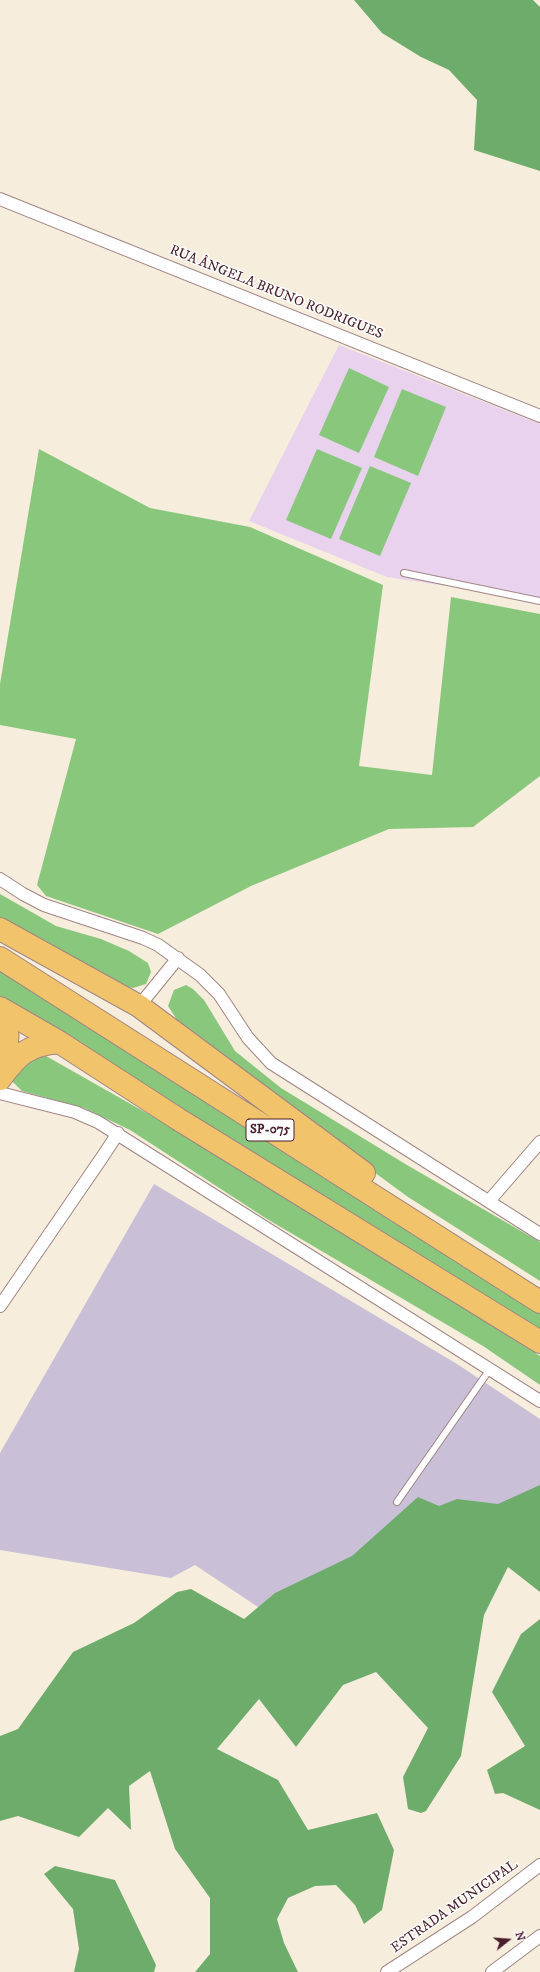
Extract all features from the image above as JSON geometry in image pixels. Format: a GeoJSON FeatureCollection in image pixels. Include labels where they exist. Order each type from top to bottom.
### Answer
{"type":"FeatureCollection","features":[{"type":"Feature","properties":{"kind":"highway"},"geometry":{"type":"LineString","coordinates":[[0,929],[139,1006],[367,1176],[429,1231]]}},
{"type":"Feature","properties":{"kind":"highway","name":"SP-075"},"geometry":{"type":"LineString","coordinates":[[0,958],[540,1302]]}},
{"type":"Feature","properties":{"kind":"highway","name":"SP-075"},"geometry":{"type":"LineString","coordinates":[[0,1008],[59,1042],[178,1119],[540,1342]]}},
{"type":"Feature","properties":{"kind":"highway"},"geometry":{"type":"LineString","coordinates":[[0,1011],[8,1028],[8,1046],[0,1060]]}},
{"type":"Feature","properties":{"kind":"highway"},"geometry":{"type":"LineString","coordinates":[[0,1079],[12,1062],[24,1053],[40,1044],[59,1042]]}},
{"type":"Feature","properties":{"kind":"street","name":"RUA ÂNGELA BRUNO RODRIGUES"},"geometry":{"type":"LineString","coordinates":[[0,199],[540,416]]}},
{"type":"Feature","properties":{"kind":"street"},"geometry":{"type":"LineString","coordinates":[[0,879],[23,894],[44,904],[147,939],[178,958],[200,975],[219,994],[248,1038],[271,1063],[540,1234]]}},
{"type":"Feature","properties":{"kind":"street"},"geometry":{"type":"LineString","coordinates":[[139,1006],[178,958]]}},
{"type":"Feature","properties":{"kind":"street"},"geometry":{"type":"LineString","coordinates":[[0,1093],[75,1112],[118,1133],[540,1401]]}},
{"type":"Feature","properties":{"kind":"street"},"geometry":{"type":"LineString","coordinates":[[0,1306],[118,1133]]}},
{"type":"Feature","properties":{"kind":"street"},"geometry":{"type":"LineString","coordinates":[[489,1201],[540,1142]]}},
{"type":"Feature","properties":{"kind":"street","name":"ESTRADA MUNICIPAL"},"geometry":{"type":"LineString","coordinates":[[387,1972],[472,1917],[540,1866]]}},
{"type":"Feature","properties":{"kind":"street"},"geometry":{"type":"LineString","coordinates":[[492,1972],[540,1936]]}},
{"type":"Feature","properties":{"kind":"lane"},"geometry":{"type":"LineString","coordinates":[[404,573],[540,601]]}},
{"type":"Feature","properties":{"kind":"lane"},"geometry":{"type":"LineString","coordinates":[[397,1502],[490,1369]]}},
{"type":"Feature","properties":{"kind":"shaded area"},"geometry":{"type":"Polygon","coordinates":[[[339,345],[540,424],[540,600],[387,577],[249,521],[339,345]]]}},
{"type":"Feature","properties":{"kind":"shaded area"},"geometry":{"type":"Polygon","coordinates":[[[154,1184],[457,1364],[540,1419],[540,1499],[294,1631],[195,1565],[171,1578],[0,1550],[0,1453],[154,1184]]]}},
{"type":"Feature","properties":{"kind":"green space"},"geometry":{"type":"Polygon","coordinates":[[[354,0],[533,0],[540,7],[540,171],[474,150],[477,100],[449,70],[421,57],[382,33],[354,0]]]}},
{"type":"Feature","properties":{"kind":"green space"},"geometry":{"type":"Polygon","coordinates":[[[349,368],[389,387],[359,453],[319,435],[349,368]]]}},
{"type":"Feature","properties":{"kind":"green space"},"geometry":{"type":"Polygon","coordinates":[[[402,389],[446,407],[418,476],[374,457],[402,389]]]}},
{"type":"Feature","properties":{"kind":"green space"},"geometry":{"type":"Polygon","coordinates":[[[39,449],[150,508],[250,527],[383,585],[359,766],[432,775],[451,597],[540,614],[540,776],[473,827],[389,829],[251,886],[158,934],[46,896],[37,885],[76,739],[0,725],[0,684],[39,449]]]}},
{"type":"Feature","properties":{"kind":"green space"},"geometry":{"type":"Polygon","coordinates":[[[317,449],[362,468],[331,539],[286,520],[317,449]]]}},
{"type":"Feature","properties":{"kind":"green space"},"geometry":{"type":"Polygon","coordinates":[[[370,466],[411,483],[380,556],[339,539],[370,466]]]}},
{"type":"Feature","properties":{"kind":"green space"},"geometry":{"type":"Polygon","coordinates":[[[0,894],[56,926],[101,939],[129,951],[148,963],[151,972],[146,984],[133,988],[116,985],[0,925],[0,894]]]}},
{"type":"Feature","properties":{"kind":"green space"},"geometry":{"type":"Polygon","coordinates":[[[0,967],[540,1311],[540,1332],[0,996],[0,967]]]}},
{"type":"Feature","properties":{"kind":"green space"},"geometry":{"type":"Polygon","coordinates":[[[186,985],[193,989],[204,1000],[235,1051],[281,1088],[407,1165],[540,1242],[540,1281],[408,1197],[186,1034],[168,1006],[174,990],[186,985]]]}},
{"type":"Feature","properties":{"kind":"green space"},"geometry":{"type":"Polygon","coordinates":[[[46,1056],[270,1183],[328,1222],[540,1356],[540,1385],[483,1346],[267,1219],[130,1130],[84,1108],[22,1091],[11,1080],[28,1059],[46,1056]]]}},
{"type":"Feature","properties":{"kind":"green space"},"geometry":{"type":"Polygon","coordinates":[[[540,1485],[540,1592],[508,1567],[484,1615],[461,1756],[426,1811],[421,1813],[408,1809],[403,1777],[428,1728],[376,1672],[343,1685],[296,1747],[259,1699],[217,1749],[278,1780],[308,1830],[377,1813],[394,1850],[382,1910],[364,1924],[355,1905],[336,1885],[315,1886],[288,1898],[277,1919],[284,1943],[298,1972],[195,1972],[210,1954],[210,1898],[175,1849],[150,1771],[129,1786],[131,1830],[108,1808],[79,1837],[18,1816],[0,1821],[0,1736],[18,1729],[73,1652],[134,1623],[177,1592],[191,1589],[244,1619],[275,1593],[352,1556],[418,1497],[439,1506],[457,1499],[498,1504],[540,1485]]]}},
{"type":"Feature","properties":{"kind":"green space"},"geometry":{"type":"Polygon","coordinates":[[[540,1619],[540,1810],[503,1793],[495,1794],[487,1770],[525,1746],[492,1692],[521,1634],[540,1619]]]}},
{"type":"Feature","properties":{"kind":"green space"},"geometry":{"type":"Polygon","coordinates":[[[55,1866],[115,1880],[156,1965],[154,1972],[74,1972],[79,1949],[73,1909],[44,1874],[55,1866]]]}}]}
